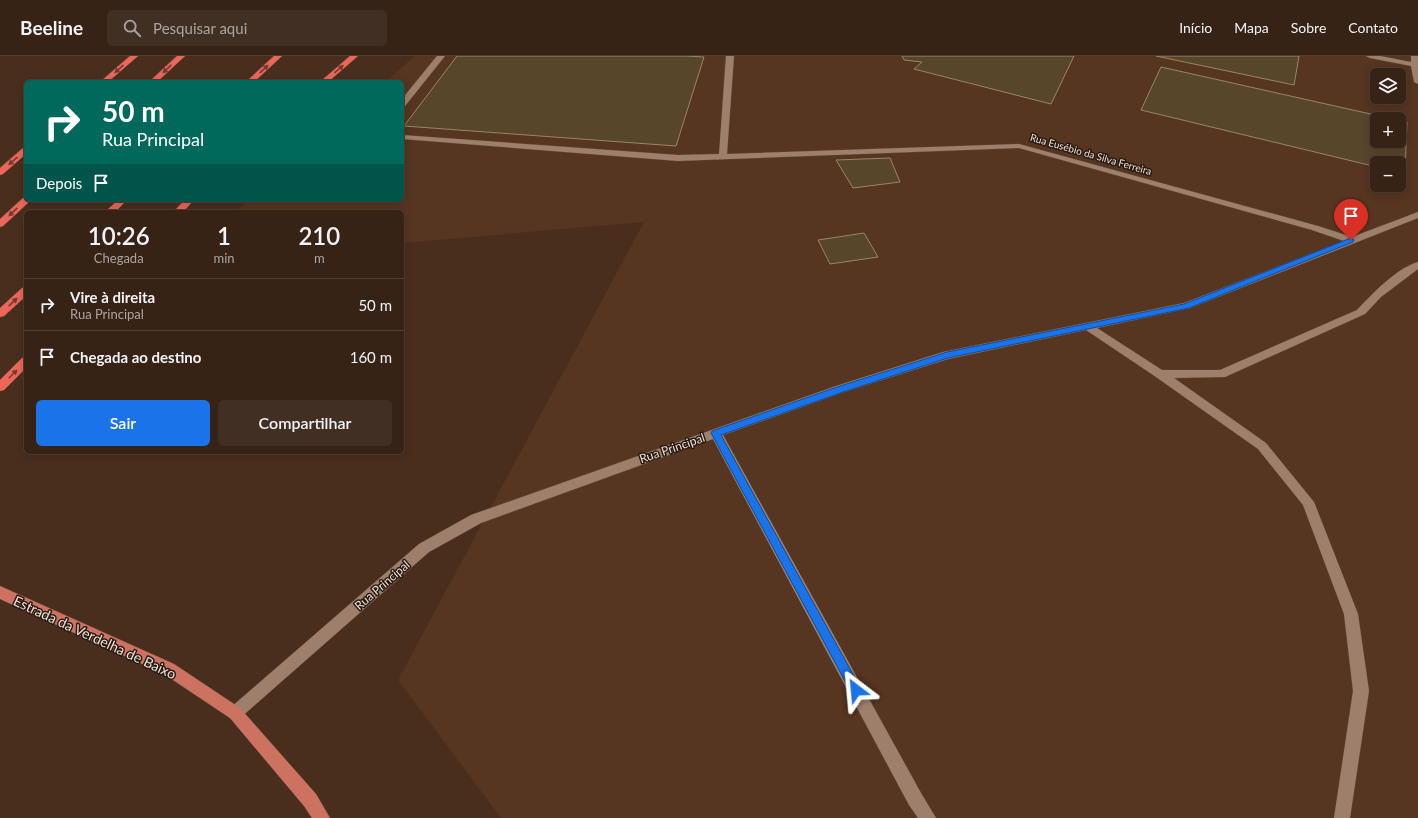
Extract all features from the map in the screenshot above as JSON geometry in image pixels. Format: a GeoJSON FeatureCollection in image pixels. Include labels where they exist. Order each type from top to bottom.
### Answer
{"type":"FeatureCollection","features":[{"type":"Feature","properties":{"kind":"highway"},"geometry":{"type":"LineString","coordinates":[[106,80],[134,56]]}},
{"type":"Feature","properties":{"kind":"highway"},"geometry":{"type":"LineString","coordinates":[[155,80],[181,56]]}},
{"type":"Feature","properties":{"kind":"highway"},"geometry":{"type":"LineString","coordinates":[[252,80],[278,56]]}},
{"type":"Feature","properties":{"kind":"highway"},"geometry":{"type":"LineString","coordinates":[[326,80],[354,56]]}},
{"type":"Feature","properties":{"kind":"highway"},"geometry":{"type":"LineString","coordinates":[[0,172],[24,152]]}},
{"type":"Feature","properties":{"kind":"highway"},"geometry":{"type":"LineString","coordinates":[[0,224],[24,202]]}},
{"type":"Feature","properties":{"kind":"highway"},"geometry":{"type":"LineString","coordinates":[[112,210],[121,202]]}},
{"type":"Feature","properties":{"kind":"highway"},"geometry":{"type":"LineString","coordinates":[[180,210],[188,202]]}},
{"type":"Feature","properties":{"kind":"highway"},"geometry":{"type":"LineString","coordinates":[[0,314],[24,292]]}},
{"type":"Feature","properties":{"kind":"highway"},"geometry":{"type":"LineString","coordinates":[[0,387],[24,363]]}},
{"type":"Feature","properties":{"kind":"main road","name":"Estrada da Verdelha de Baixo"},"geometry":{"type":"LineString","coordinates":[[0,592],[169,669],[235,713],[310,800],[322,818]]}},
{"type":"Feature","properties":{"kind":"street"},"geometry":{"type":"LineString","coordinates":[[404,102],[441,56]]}},
{"type":"Feature","properties":{"kind":"street"},"geometry":{"type":"LineString","coordinates":[[723,156],[730,56]]}},
{"type":"Feature","properties":{"kind":"street"},"geometry":{"type":"LineString","coordinates":[[1370,56],[1414,65]]}},
{"type":"Feature","properties":{"kind":"street"},"geometry":{"type":"LineString","coordinates":[[1414,56],[1414,65],[1418,82]]}},
{"type":"Feature","properties":{"kind":"street","name":"Rua Eusébio da Silva Ferreira"},"geometry":{"type":"LineString","coordinates":[[404,137],[678,158],[1019,146],[1315,228],[1351,240]]}},
{"type":"Feature","properties":{"kind":"street","name":"Rua Principal"},"geometry":{"type":"LineString","coordinates":[[235,713],[424,548],[476,519],[840,389],[947,355],[1186,306],[1418,214]]}},
{"type":"Feature","properties":{"kind":"street"},"geometry":{"type":"LineString","coordinates":[[1160,374],[1221,374],[1361,312],[1377,295],[1411,268],[1418,265]]}},
{"type":"Feature","properties":{"kind":"street"},"geometry":{"type":"LineString","coordinates":[[1087,326],[1160,374],[1262,446],[1308,502],[1351,614],[1361,691],[1342,818]]}},
{"type":"Feature","properties":{"kind":"street"},"geometry":{"type":"LineString","coordinates":[[716,433],[915,799],[928,818]]}},
{"type":"Feature","properties":{"kind":"street"},"geometry":{"type":"LineString","coordinates":[[915,799],[916,818]]}},
{"type":"Feature","properties":{"kind":"shaded area"},"geometry":{"type":"Polygon","coordinates":[[[415,56],[1418,56],[1418,818],[501,818],[398,680],[644,222],[404,243],[404,210],[237,210],[247,202],[404,202],[404,80],[387,80],[415,56]]]}},
{"type":"Feature","properties":{"kind":"building"},"geometry":{"type":"Polygon","coordinates":[[[457,56],[704,57],[676,146],[404,126],[457,56]]]}},
{"type":"Feature","properties":{"kind":"building"},"geometry":{"type":"Polygon","coordinates":[[[902,56],[1074,56],[1051,104],[914,69],[922,62],[904,60],[902,56]]]}},
{"type":"Feature","properties":{"kind":"building"},"geometry":{"type":"Polygon","coordinates":[[[1156,56],[1299,56],[1294,85],[1156,56]]]}},
{"type":"Feature","properties":{"kind":"building"},"geometry":{"type":"Polygon","coordinates":[[[1161,67],[1370,114],[1370,148],[1406,148],[1406,156],[1370,156],[1370,165],[1141,110],[1161,67]]]}},
{"type":"Feature","properties":{"kind":"building"},"geometry":{"type":"Polygon","coordinates":[[[1406,122],[1407,122],[1406,148],[1406,122]]]}},
{"type":"Feature","properties":{"kind":"building"},"geometry":{"type":"Polygon","coordinates":[[[890,158],[900,182],[853,188],[836,160],[890,158]]]}},
{"type":"Feature","properties":{"kind":"building"},"geometry":{"type":"Polygon","coordinates":[[[864,233],[878,257],[830,264],[818,240],[864,233]]]}},
{"type":"Feature","properties":{"kind":"route"},"geometry":{"type":"LineString","coordinates":[[856,690],[716,433],[840,389],[947,355],[1186,306],[1351,240]]}}]}
